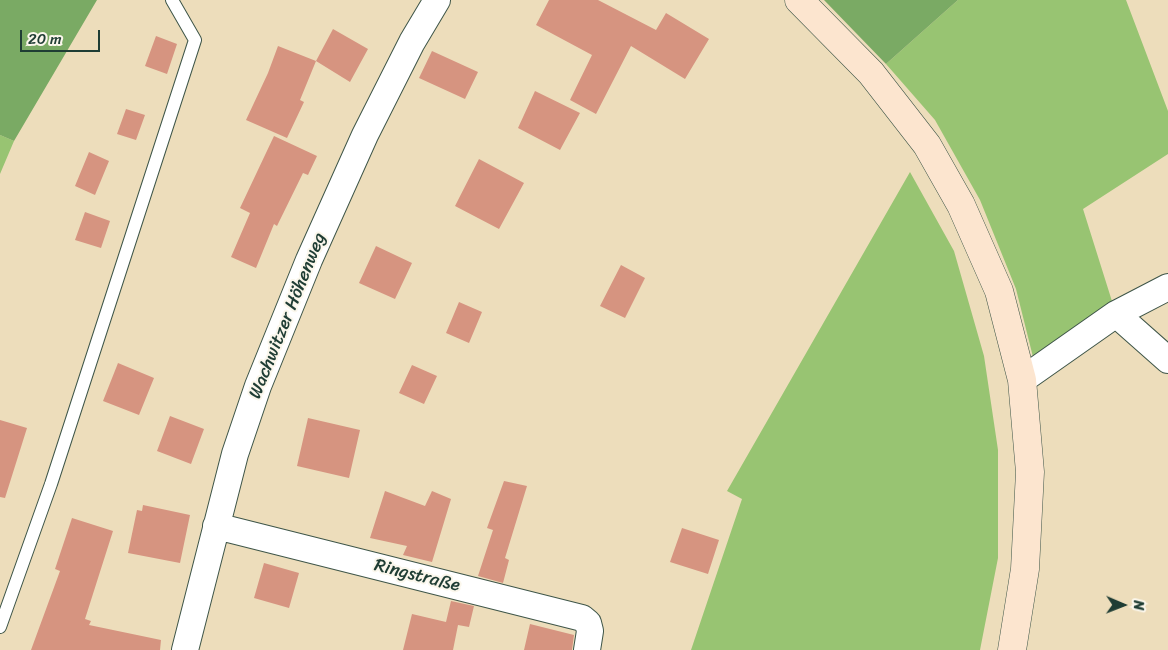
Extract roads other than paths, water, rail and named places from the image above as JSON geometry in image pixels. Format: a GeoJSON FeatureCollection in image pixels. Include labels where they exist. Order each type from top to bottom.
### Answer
{"type":"FeatureCollection","features":[{"type":"Feature","properties":{"kind":"street","name":"Wachwitzer Höhenweg"},"geometry":{"type":"LineString","coordinates":[[185,650],[235,454],[258,386],[309,260],[364,135],[412,42],[437,0]]}},
{"type":"Feature","properties":{"kind":"street"},"geometry":{"type":"LineString","coordinates":[[799,0],[871,73],[927,145],[961,205],[999,292],[1022,380],[1030,472],[1025,569],[1012,650]]}},
{"type":"Feature","properties":{"kind":"street"},"geometry":{"type":"LineString","coordinates":[[1022,380],[1116,314],[1168,287]]}},
{"type":"Feature","properties":{"kind":"street"},"geometry":{"type":"LineString","coordinates":[[1116,314],[1168,360]]}},
{"type":"Feature","properties":{"kind":"street","name":"Ringstraße"},"geometry":{"type":"LineString","coordinates":[[216,526],[582,618],[588,623],[590,631],[587,650]]}},
{"type":"Feature","properties":{"kind":"lane"},"geometry":{"type":"LineString","coordinates":[[0,627],[51,484],[195,40],[172,0]]}}]}
